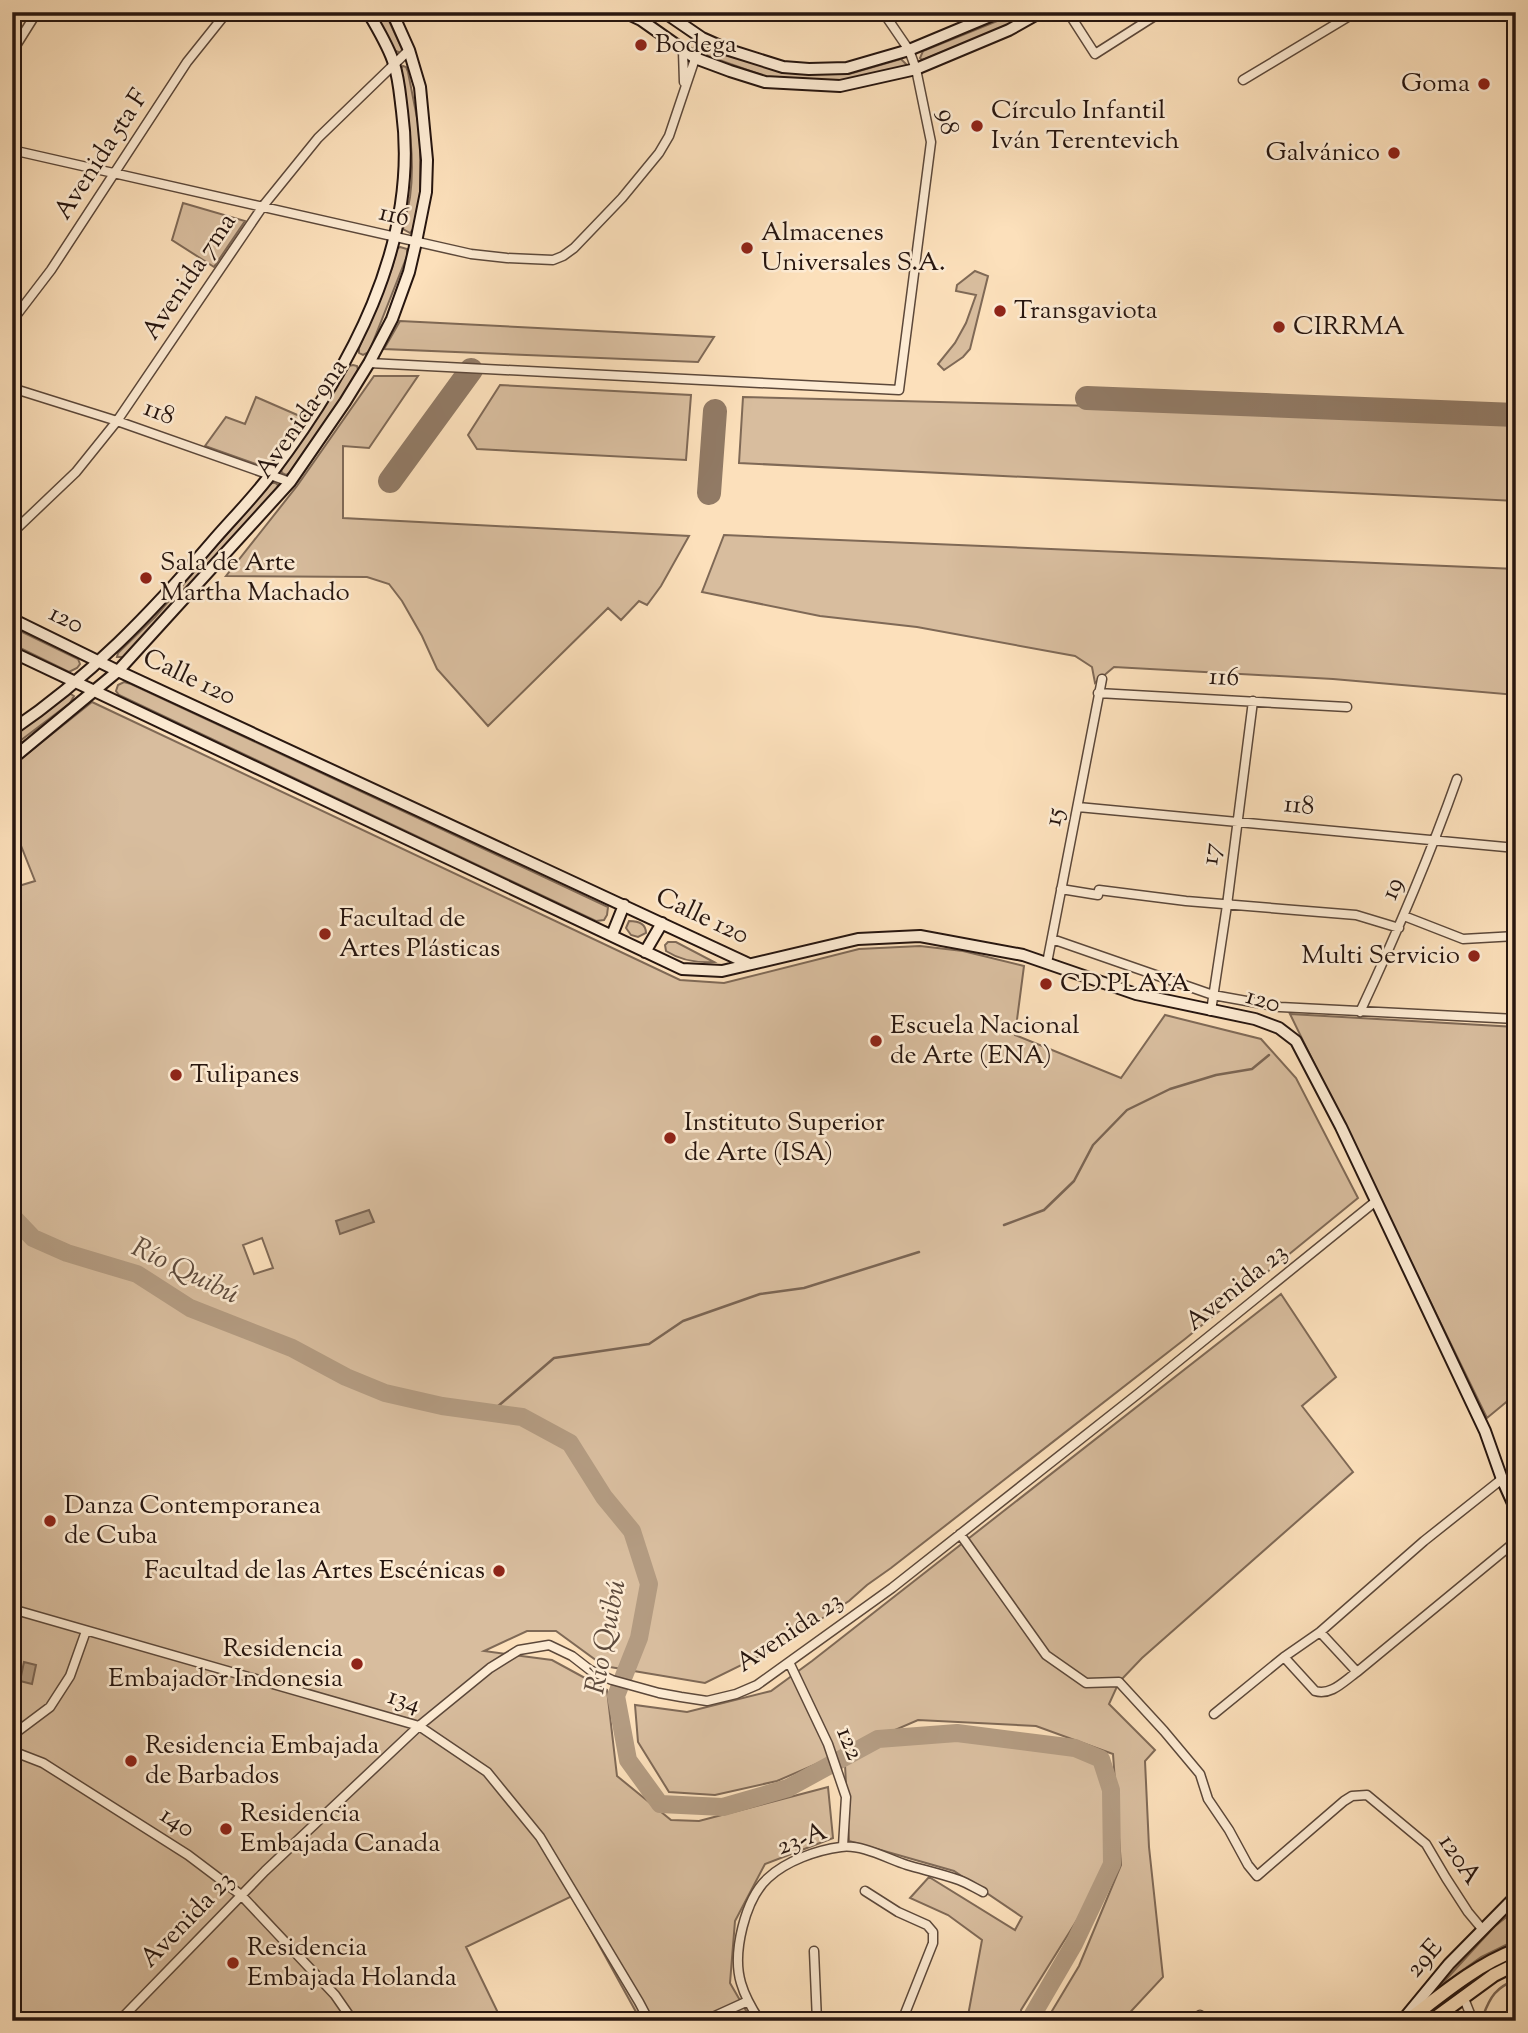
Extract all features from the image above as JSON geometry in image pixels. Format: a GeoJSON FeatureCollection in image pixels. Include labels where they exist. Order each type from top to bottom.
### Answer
{"type":"FeatureCollection","features":[{"type":"Feature","properties":{"kind":"main road","name":"Avenida 9na"},"geometry":{"type":"LineString","coordinates":[[12,730],[100,661],[166,596],[270,475],[325,395],[370,312],[387,267],[404,189],[406,155],[394,63],[368,12]]}},
{"type":"Feature","properties":{"kind":"main road","name":"Avenida 9na"},"geometry":{"type":"LineString","coordinates":[[12,759],[118,671],[290,482],[345,402],[392,319],[409,272],[416,242],[426,192],[427,160],[420,87],[409,50],[391,12]]}},
{"type":"Feature","properties":{"kind":"main road"},"geometry":{"type":"LineString","coordinates":[[624,12],[695,58],[765,82],[840,86],[916,69],[1009,30],[1041,12]]}},
{"type":"Feature","properties":{"kind":"main road"},"geometry":{"type":"LineString","coordinates":[[664,12],[702,38],[729,50],[783,67],[809,69],[847,68],[909,51],[1000,12]]}},
{"type":"Feature","properties":{"kind":"main road"},"geometry":{"type":"LineString","coordinates":[[346,360],[369,363]]}},
{"type":"Feature","properties":{"kind":"main road","name":"120"},"geometry":{"type":"LineString","coordinates":[[12,620],[100,661]]}},
{"type":"Feature","properties":{"kind":"main road","name":"120"},"geometry":{"type":"LineString","coordinates":[[12,652],[93,690]]}},
{"type":"Feature","properties":{"kind":"main road","name":"Calle 120"},"geometry":{"type":"LineString","coordinates":[[100,661],[749,964]]}},
{"type":"Feature","properties":{"kind":"main road","name":"Calle 120"},"geometry":{"type":"LineString","coordinates":[[93,690],[682,970],[722,971],[749,964]]}},
{"type":"Feature","properties":{"kind":"main road"},"geometry":{"type":"LineString","coordinates":[[612,935],[624,905]]}},
{"type":"Feature","properties":{"kind":"main road"},"geometry":{"type":"LineString","coordinates":[[645,951],[662,923]]}},
{"type":"Feature","properties":{"kind":"main road","name":"120"},"geometry":{"type":"LineString","coordinates":[[749,964],[858,939],[920,936],[1023,955],[1136,994],[1255,1019],[1279,1028],[1296,1041],[1341,1127],[1485,1431],[1516,1510]]}},
{"type":"Feature","properties":{"kind":"main road"},"geometry":{"type":"LineString","coordinates":[[1512,1900],[1516,1919]]}},
{"type":"Feature","properties":{"kind":"main road","name":"29E"},"geometry":{"type":"LineString","coordinates":[[1404,2021],[1449,1964],[1512,1900]]}},
{"type":"Feature","properties":{"kind":"main road"},"geometry":{"type":"LineString","coordinates":[[1404,2021],[1453,1986],[1501,1956],[1516,1950]]}},
{"type":"Feature","properties":{"kind":"main road"},"geometry":{"type":"LineString","coordinates":[[1431,2021],[1494,1975],[1516,1964]]}},
{"type":"Feature","properties":{"kind":"street"},"geometry":{"type":"LineString","coordinates":[[12,52],[37,12]]}},
{"type":"Feature","properties":{"kind":"street","name":"Avenida 5ta F"},"geometry":{"type":"LineString","coordinates":[[12,321],[51,270],[187,62],[227,12]]}},
{"type":"Feature","properties":{"kind":"street","name":"98"},"geometry":{"type":"LineString","coordinates":[[369,363],[899,390],[931,142],[916,69],[909,51],[883,12]]}},
{"type":"Feature","properties":{"kind":"street"},"geometry":{"type":"LineString","coordinates":[[1068,12],[1095,54],[1161,12]]}},
{"type":"Feature","properties":{"kind":"street"},"geometry":{"type":"LineString","coordinates":[[1243,80],[1356,12]]}},
{"type":"Feature","properties":{"kind":"street","name":"116"},"geometry":{"type":"LineString","coordinates":[[12,150],[471,254],[553,260],[563,256],[622,198],[659,153],[669,136],[702,38]]}},
{"type":"Feature","properties":{"kind":"street","name":"Avenida 7ma"},"geometry":{"type":"LineString","coordinates":[[12,533],[76,472],[117,421],[263,206],[318,138],[409,50]]}},
{"type":"Feature","properties":{"kind":"street","name":"116"},"geometry":{"type":"LineString","coordinates":[[682,51],[685,89]]}},
{"type":"Feature","properties":{"kind":"street","name":"118"},"geometry":{"type":"LineString","coordinates":[[12,388],[117,421],[290,482]]}},
{"type":"Feature","properties":{"kind":"street","name":"15"},"geometry":{"type":"LineString","coordinates":[[1047,963],[1102,679]]}},
{"type":"Feature","properties":{"kind":"street","name":"116"},"geometry":{"type":"LineString","coordinates":[[1098,693],[1347,707]]}},
{"type":"Feature","properties":{"kind":"street","name":"17"},"geometry":{"type":"LineString","coordinates":[[1211,1011],[1252,701]]}},
{"type":"Feature","properties":{"kind":"street","name":"19"},"geometry":{"type":"LineString","coordinates":[[1360,1012],[1404,916],[1457,779]]}},
{"type":"Feature","properties":{"kind":"street","name":"118"},"geometry":{"type":"LineString","coordinates":[[1078,807],[1516,848]]}},
{"type":"Feature","properties":{"kind":"street"},"geometry":{"type":"LineString","coordinates":[[1062,889],[1098,895],[1099,890],[1227,905],[1356,915],[1399,928]]}},
{"type":"Feature","properties":{"kind":"street"},"geometry":{"type":"LineString","coordinates":[[1404,916],[1462,939],[1516,936]]}},
{"type":"Feature","properties":{"kind":"street","name":"120"},"geometry":{"type":"LineString","coordinates":[[1052,939],[1213,995],[1280,1007],[1516,1019]]}},
{"type":"Feature","properties":{"kind":"street","name":"Avenida 23"},"geometry":{"type":"LineString","coordinates":[[119,2021],[242,1895],[419,1726],[490,1668],[519,1650],[549,1645],[612,1680],[659,1693],[707,1701],[736,1694],[757,1685],[892,1588],[1376,1201]]}},
{"type":"Feature","properties":{"kind":"street"},"geometry":{"type":"LineString","coordinates":[[1214,1714],[1284,1657],[1320,1632],[1424,1541],[1502,1479]]}},
{"type":"Feature","properties":{"kind":"street","name":"120A"},"geometry":{"type":"LineString","coordinates":[[960,1534],[1046,1655],[1086,1683],[1119,1682],[1164,1731],[1200,1774],[1208,1799],[1257,1876],[1344,1801],[1361,1794],[1367,1795],[1426,1844],[1468,1912],[1483,1930]]}},
{"type":"Feature","properties":{"kind":"street"},"geometry":{"type":"LineString","coordinates":[[1284,1657],[1315,1690],[1321,1693],[1329,1692],[1516,1541]]}},
{"type":"Feature","properties":{"kind":"street","name":"134"},"geometry":{"type":"LineString","coordinates":[[12,1609],[419,1726],[487,1772],[540,1837],[649,2021]]}},
{"type":"Feature","properties":{"kind":"street"},"geometry":{"type":"LineString","coordinates":[[12,1732],[18,1731],[50,1707],[70,1676],[86,1630]]}},
{"type":"Feature","properties":{"kind":"street"},"geometry":{"type":"LineString","coordinates":[[1320,1632],[1357,1672]]}},
{"type":"Feature","properties":{"kind":"street","name":"122"},"geometry":{"type":"LineString","coordinates":[[789,1662],[828,1744],[846,1797],[843,1846]]}},
{"type":"Feature","properties":{"kind":"street","name":"140"},"geometry":{"type":"LineString","coordinates":[[12,1751],[43,1763],[188,1855],[242,1895],[335,1995],[353,2021]]}},
{"type":"Feature","properties":{"kind":"street","name":"23-A"},"geometry":{"type":"LineString","coordinates":[[760,2021],[740,1981],[740,1938],[755,1895],[767,1878],[784,1866],[800,1857],[843,1846],[872,1852],[905,1865],[961,1880],[983,1892]]}},
{"type":"Feature","properties":{"kind":"street"},"geometry":{"type":"LineString","coordinates":[[865,1891],[898,1912],[927,1925],[933,1932],[933,1943],[902,2021]]}},
{"type":"Feature","properties":{"kind":"street"},"geometry":{"type":"LineString","coordinates":[[814,1951],[817,2021]]}},
{"type":"Feature","properties":{"kind":"street"},"geometry":{"type":"LineString","coordinates":[[1463,1996],[1474,2021]]}},
{"type":"Feature","properties":{"kind":"street"},"geometry":{"type":"LineString","coordinates":[[704,2021],[748,2001]]}},
{"type":"Feature","properties":{"kind":"shaded area"},"geometry":{"type":"Polygon","coordinates":[[[374,12],[385,12],[402,49],[401,53],[393,50],[374,12]]]}},
{"type":"Feature","properties":{"kind":"shaded area"},"geometry":{"type":"Polygon","coordinates":[[[1014,12],[1032,12],[1007,26],[925,59],[920,58],[923,51],[1014,12]]]}},
{"type":"Feature","properties":{"kind":"shaded area"},"geometry":{"type":"Polygon","coordinates":[[[711,49],[781,72],[849,74],[901,59],[906,64],[905,67],[834,81],[767,77],[708,56],[705,51],[711,49]]]}},
{"type":"Feature","properties":{"kind":"shaded area"},"geometry":{"type":"Polygon","coordinates":[[[403,66],[408,72],[420,133],[420,196],[410,233],[403,229],[410,197],[412,165],[400,69],[403,66]]]}},
{"type":"Feature","properties":{"kind":"shaded area"},"geometry":{"type":"Polygon","coordinates":[[[183,203],[245,221],[214,267],[172,240],[183,203]]]}},
{"type":"Feature","properties":{"kind":"shaded area"},"geometry":{"type":"Polygon","coordinates":[[[400,247],[407,249],[407,256],[369,352],[363,355],[359,353],[359,348],[400,247]]]}},
{"type":"Feature","properties":{"kind":"shaded area"},"geometry":{"type":"Polygon","coordinates":[[[975,271],[988,276],[970,349],[944,370],[938,364],[955,343],[976,295],[956,291],[957,285],[975,271]]]}},
{"type":"Feature","properties":{"kind":"shaded area"},"geometry":{"type":"Polygon","coordinates":[[[400,321],[714,337],[698,362],[384,349],[400,321]]]}},
{"type":"Feature","properties":{"kind":"shaded area"},"geometry":{"type":"Polygon","coordinates":[[[349,366],[357,366],[358,370],[347,391],[290,473],[282,473],[281,469],[349,366]]]}},
{"type":"Feature","properties":{"kind":"shaded area"},"geometry":{"type":"Polygon","coordinates":[[[374,376],[418,376],[369,448],[343,446],[343,518],[689,536],[647,605],[639,601],[621,620],[608,608],[488,726],[437,669],[422,636],[389,584],[367,577],[226,576],[297,486],[374,376]]]}},
{"type":"Feature","properties":{"kind":"shaded area"},"geometry":{"type":"Polygon","coordinates":[[[500,385],[691,395],[686,460],[477,449],[468,435],[500,385]]]}},
{"type":"Feature","properties":{"kind":"shaded area"},"geometry":{"type":"Polygon","coordinates":[[[256,397],[302,417],[267,468],[205,446],[226,417],[245,424],[256,397]]]}},
{"type":"Feature","properties":{"kind":"shaded area"},"geometry":{"type":"Polygon","coordinates":[[[743,397],[1255,410],[1516,424],[1516,501],[739,463],[743,397]]]}},
{"type":"Feature","properties":{"kind":"shaded area"},"geometry":{"type":"Polygon","coordinates":[[[274,482],[278,485],[277,489],[124,657],[117,657],[118,653],[155,617],[274,482]]]}},
{"type":"Feature","properties":{"kind":"shaded area"},"geometry":{"type":"Polygon","coordinates":[[[724,535],[1516,569],[1516,695],[1333,679],[1114,667],[1095,683],[1092,667],[1075,656],[917,627],[820,616],[702,592],[724,535]]]}},
{"type":"Feature","properties":{"kind":"shaded area"},"geometry":{"type":"Polygon","coordinates":[[[12,627],[78,659],[80,664],[69,672],[12,644],[12,627]]]}},
{"type":"Feature","properties":{"kind":"shaded area"},"geometry":{"type":"Polygon","coordinates":[[[124,682],[608,907],[607,915],[604,920],[596,921],[119,695],[116,691],[118,685],[124,682]]]}},
{"type":"Feature","properties":{"kind":"shaded area"},"geometry":{"type":"Polygon","coordinates":[[[69,693],[74,696],[70,703],[12,747],[12,738],[69,693]]]}},
{"type":"Feature","properties":{"kind":"shaded area","name":"Instituto Superior de Arte (ISA)"},"geometry":{"type":"Polygon","coordinates":[[[92,702],[680,980],[724,983],[859,949],[920,946],[963,951],[1024,966],[1015,1035],[1121,1078],[1165,1015],[1261,1039],[1296,1078],[1358,1198],[1185,1339],[849,1601],[776,1648],[705,1683],[604,1666],[556,1631],[527,1631],[484,1651],[552,1660],[607,1690],[617,1776],[671,1820],[699,1821],[828,1787],[833,1838],[765,1864],[735,1921],[730,1983],[752,2021],[641,2021],[572,1896],[466,1947],[502,2021],[12,2021],[12,888],[35,881],[12,823],[12,766],[92,702]],[[262,1238],[243,1245],[254,1274],[273,1268],[262,1238]]]}},
{"type":"Feature","properties":{"kind":"shaded area"},"geometry":{"type":"Polygon","coordinates":[[[629,921],[641,924],[646,933],[638,937],[631,935],[626,928],[629,921]]]}},
{"type":"Feature","properties":{"kind":"shaded area"},"geometry":{"type":"Polygon","coordinates":[[[668,942],[676,942],[714,962],[677,957],[666,951],[665,945],[668,942]]]}},
{"type":"Feature","properties":{"kind":"shaded area"},"geometry":{"type":"Polygon","coordinates":[[[1290,1014],[1516,1027],[1516,1394],[1487,1418],[1290,1014]]]}},
{"type":"Feature","properties":{"kind":"shaded area"},"geometry":{"type":"Polygon","coordinates":[[[369,1210],[374,1222],[340,1234],[336,1221],[369,1210]]]}},
{"type":"Feature","properties":{"kind":"shaded area"},"geometry":{"type":"Polygon","coordinates":[[[1281,1294],[1336,1377],[1302,1406],[1353,1472],[1142,1658],[1119,1682],[1109,1704],[1155,1750],[1145,1761],[1149,1847],[1163,1977],[1122,2021],[1046,2021],[1079,1966],[1121,1865],[1113,1754],[1036,1726],[918,1720],[777,1781],[715,1795],[669,1792],[638,1742],[635,1705],[687,1712],[771,1691],[1281,1294]]]}},
{"type":"Feature","properties":{"kind":"shaded area"},"geometry":{"type":"Polygon","coordinates":[[[24,1662],[36,1665],[32,1684],[20,1681],[24,1662]]]}},
{"type":"Feature","properties":{"kind":"shaded area"},"geometry":{"type":"Polygon","coordinates":[[[957,1733],[1075,1748],[1101,1759],[1111,1790],[1112,1864],[1021,2010],[1022,2021],[967,2021],[982,1940],[948,1915],[910,1898],[929,1877],[1015,1930],[1022,1917],[954,1871],[849,1841],[845,1765],[878,1739],[957,1733]]]}},
{"type":"Feature","properties":{"kind":"shaded area"},"geometry":{"type":"Polygon","coordinates":[[[1509,1915],[1516,1928],[1516,1940],[1481,1957],[1439,1987],[1494,1927],[1509,1915]]]}},
{"type":"Feature","properties":{"kind":"waterway"},"geometry":{"type":"LineString","coordinates":[[1004,1225],[1044,1210],[1074,1181],[1093,1145],[1127,1110],[1170,1089],[1216,1075],[1252,1069],[1269,1055]]}},
{"type":"Feature","properties":{"kind":"waterway","name":"Río Quibú"},"geometry":{"type":"LineString","coordinates":[[12,1216],[33,1238],[67,1253],[137,1274],[190,1308],[292,1348],[346,1377],[385,1393],[442,1406],[522,1417],[570,1443],[604,1497],[632,1531],[649,1584],[639,1638],[616,1696],[628,1760],[660,1804],[723,1807],[788,1788],[878,1739],[957,1733],[1075,1748],[1101,1759],[1111,1790],[1112,1864],[1074,1944],[1032,2016],[1032,2021]]}},
{"type":"Feature","properties":{"kind":"waterway"},"geometry":{"type":"LineString","coordinates":[[490,1413],[554,1358],[649,1344],[683,1321],[760,1294],[804,1288],[919,1252]]}},
{"type":"Feature","properties":{"kind":"waterway"},"geometry":{"type":"LineString","coordinates":[[1483,2016],[1495,1994],[1503,1986],[1516,1980]]}},
{"type":"Feature","properties":{"kind":"taxiway"},"geometry":{"type":"LineString","coordinates":[[390,481],[471,370]]}},
{"type":"Feature","properties":{"kind":"taxiway"},"geometry":{"type":"LineString","coordinates":[[1087,398],[1516,415]]}},
{"type":"Feature","properties":{"kind":"taxiway"},"geometry":{"type":"LineString","coordinates":[[709,493],[715,411]]}},
{"type":"Feature","properties":{"kind":"place","name":"Bodega"},"geometry":{"type":"Point","coordinates":[641,45]}},
{"type":"Feature","properties":{"kind":"place","name":"Goma"},"geometry":{"type":"Point","coordinates":[1484,84]}},
{"type":"Feature","properties":{"kind":"place","name":"Círculo Infantil Iván Terentevich"},"geometry":{"type":"Point","coordinates":[977,126]}},
{"type":"Feature","properties":{"kind":"place","name":"Galvánico"},"geometry":{"type":"Point","coordinates":[1394,153]}},
{"type":"Feature","properties":{"kind":"place","name":"Almacenes Universales S.A."},"geometry":{"type":"Point","coordinates":[747,248]}},
{"type":"Feature","properties":{"kind":"place","name":"Transgaviota"},"geometry":{"type":"Point","coordinates":[1000,311]}},
{"type":"Feature","properties":{"kind":"place","name":"CIRRMA"},"geometry":{"type":"Point","coordinates":[1279,327]}},
{"type":"Feature","properties":{"kind":"place","name":"Sala de Arte Martha Machado"},"geometry":{"type":"Point","coordinates":[146,578]}},
{"type":"Feature","properties":{"kind":"place","name":"Facultad de Artes Plásticas"},"geometry":{"type":"Point","coordinates":[325,934]}},
{"type":"Feature","properties":{"kind":"place","name":"Multi Servicio"},"geometry":{"type":"Point","coordinates":[1474,956]}},
{"type":"Feature","properties":{"kind":"place","name":"CD PLAYA"},"geometry":{"type":"Point","coordinates":[1046,984]}},
{"type":"Feature","properties":{"kind":"place","name":"Escuela Nacional de Arte (ENA)"},"geometry":{"type":"Point","coordinates":[876,1041]}},
{"type":"Feature","properties":{"kind":"place","name":"Tulipanes"},"geometry":{"type":"Point","coordinates":[176,1075]}},
{"type":"Feature","properties":{"kind":"place","name":"Instituto Superior de Arte (ISA)"},"geometry":{"type":"Point","coordinates":[670,1138]}},
{"type":"Feature","properties":{"kind":"place","name":"Danza Contemporanea de Cuba"},"geometry":{"type":"Point","coordinates":[50,1521]}},
{"type":"Feature","properties":{"kind":"place","name":"Facultad de las Artes Escénicas"},"geometry":{"type":"Point","coordinates":[499,1571]}},
{"type":"Feature","properties":{"kind":"place","name":"Residencia Embajador Indonesia"},"geometry":{"type":"Point","coordinates":[357,1664]}},
{"type":"Feature","properties":{"kind":"place","name":"Residencia Embajada de Barbados"},"geometry":{"type":"Point","coordinates":[131,1761]}},
{"type":"Feature","properties":{"kind":"place","name":"Residencia Embajada Canada"},"geometry":{"type":"Point","coordinates":[226,1829]}},
{"type":"Feature","properties":{"kind":"place","name":"Residencia Embajada Holanda"},"geometry":{"type":"Point","coordinates":[233,1963]}}]}
